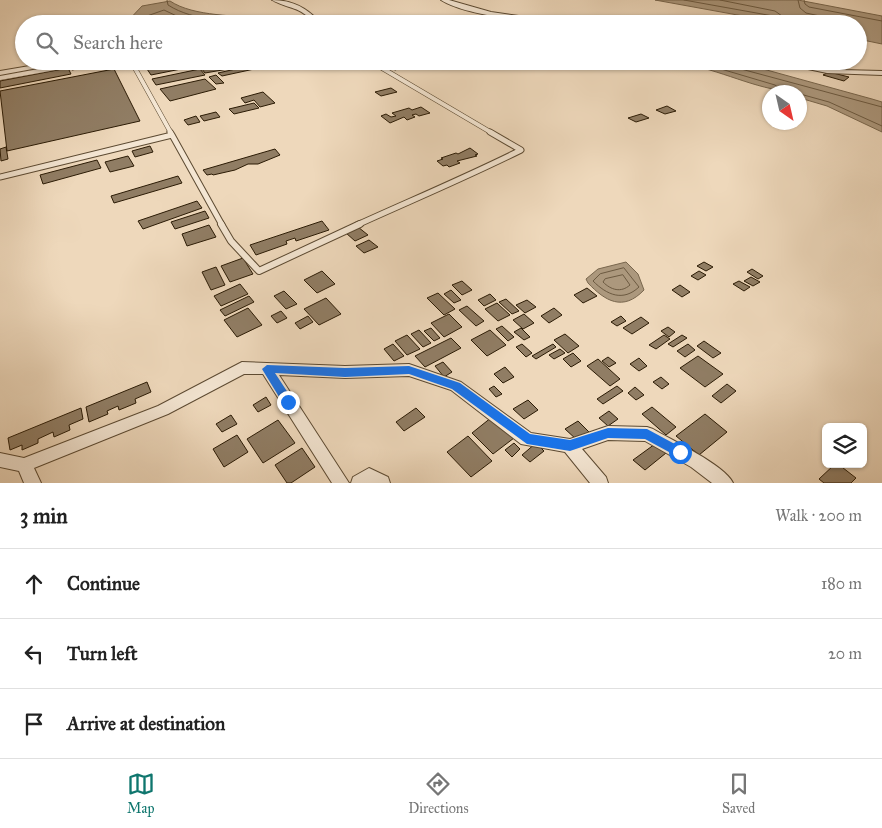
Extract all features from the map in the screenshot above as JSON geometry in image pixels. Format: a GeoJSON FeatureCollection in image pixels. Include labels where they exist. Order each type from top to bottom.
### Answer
{"type":"FeatureCollection","features":[{"type":"Feature","properties":{"kind":"street"},"geometry":{"type":"LineString","coordinates":[[275,0],[300,6],[311,15]]}},
{"type":"Feature","properties":{"kind":"street"},"geometry":{"type":"LineString","coordinates":[[444,0],[458,5],[512,15]]}},
{"type":"Feature","properties":{"kind":"street"},"geometry":{"type":"LineString","coordinates":[[0,73],[18,70]]}},
{"type":"Feature","properties":{"kind":"street"},"geometry":{"type":"LineString","coordinates":[[826,70],[859,74],[882,73]]}},
{"type":"Feature","properties":{"kind":"street"},"geometry":{"type":"LineString","coordinates":[[0,460],[24,465],[162,410],[242,368],[345,372],[409,370],[456,386],[527,439],[570,446],[608,433],[647,434],[697,462],[725,483]]}},
{"type":"Feature","properties":{"kind":"street"},"geometry":{"type":"LineString","coordinates":[[267,369],[341,483]]}},
{"type":"Feature","properties":{"kind":"street"},"geometry":{"type":"LineString","coordinates":[[570,446],[594,481]]}},
{"type":"Feature","properties":{"kind":"street"},"geometry":{"type":"LineString","coordinates":[[24,465],[33,483]]}},
{"type":"Feature","properties":{"kind":"street"},"geometry":{"type":"LineString","coordinates":[[359,483],[369,476],[382,483]]}},
{"type":"Feature","properties":{"kind":"lane"},"geometry":{"type":"LineString","coordinates":[[0,78],[44,70]]}},
{"type":"Feature","properties":{"kind":"lane"},"geometry":{"type":"LineString","coordinates":[[136,70],[231,241],[259,271],[420,196],[465,178],[522,150],[385,70]]}},
{"type":"Feature","properties":{"kind":"lane"},"geometry":{"type":"LineString","coordinates":[[0,177],[172,135]]}},
{"type":"Feature","properties":{"kind":"water"},"geometry":{"type":"Polygon","coordinates":[[[655,0],[798,0],[882,16],[882,44],[867,41],[867,15],[738,15],[655,0]]]}},
{"type":"Feature","properties":{"kind":"water"},"geometry":{"type":"Polygon","coordinates":[[[170,1],[191,10],[226,15],[134,15],[142,6],[170,1]]]}},
{"type":"Feature","properties":{"kind":"water"},"geometry":{"type":"Polygon","coordinates":[[[709,70],[766,70],[882,102],[882,132],[827,106],[807,100],[807,85],[762,86],[709,70]]]}},
{"type":"Feature","properties":{"kind":"water"},"geometry":{"type":"Polygon","coordinates":[[[626,262],[638,274],[644,290],[629,301],[614,302],[608,299],[594,289],[586,279],[598,269],[626,262]]]}},
{"type":"Feature","properties":{"kind":"building"},"geometry":{"type":"Polygon","coordinates":[[[58,70],[69,70],[71,74],[0,88],[0,81],[58,70]]]}},
{"type":"Feature","properties":{"kind":"building"},"geometry":{"type":"Polygon","coordinates":[[[114,70],[140,121],[7,151],[0,91],[114,70]]]}},
{"type":"Feature","properties":{"kind":"building"},"geometry":{"type":"Polygon","coordinates":[[[148,70],[176,70],[151,75],[148,70]]]}},
{"type":"Feature","properties":{"kind":"building"},"geometry":{"type":"Polygon","coordinates":[[[195,70],[201,70],[205,75],[156,85],[152,79],[195,70]]]}},
{"type":"Feature","properties":{"kind":"building"},"geometry":{"type":"Polygon","coordinates":[[[203,70],[222,70],[205,73],[203,70]]]}},
{"type":"Feature","properties":{"kind":"building"},"geometry":{"type":"Polygon","coordinates":[[[231,70],[250,70],[222,76],[218,73],[231,70]]]}},
{"type":"Feature","properties":{"kind":"building"},"geometry":{"type":"Polygon","coordinates":[[[829,72],[849,77],[844,81],[823,75],[829,72]]]}},
{"type":"Feature","properties":{"kind":"building"},"geometry":{"type":"Polygon","coordinates":[[[216,75],[224,83],[216,84],[209,77],[216,75]]]}},
{"type":"Feature","properties":{"kind":"building"},"geometry":{"type":"Polygon","coordinates":[[[205,79],[216,89],[170,101],[160,89],[205,79]]]}},
{"type":"Feature","properties":{"kind":"building"},"geometry":{"type":"Polygon","coordinates":[[[391,88],[397,92],[381,96],[375,92],[391,88]]]}},
{"type":"Feature","properties":{"kind":"building"},"geometry":{"type":"Polygon","coordinates":[[[263,92],[275,103],[260,107],[254,100],[245,103],[241,98],[263,92]]]}},
{"type":"Feature","properties":{"kind":"building"},"geometry":{"type":"Polygon","coordinates":[[[254,103],[259,108],[234,114],[229,109],[254,103]]]}},
{"type":"Feature","properties":{"kind":"building"},"geometry":{"type":"Polygon","coordinates":[[[667,106],[676,111],[665,114],[656,110],[667,106]]]}},
{"type":"Feature","properties":{"kind":"building"},"geometry":{"type":"Polygon","coordinates":[[[421,107],[430,113],[419,116],[416,114],[412,115],[415,117],[407,120],[404,117],[390,123],[381,116],[386,114],[391,117],[396,116],[392,113],[421,107]]]}},
{"type":"Feature","properties":{"kind":"building"},"geometry":{"type":"Polygon","coordinates":[[[216,112],[220,117],[204,121],[200,116],[216,112]]]}},
{"type":"Feature","properties":{"kind":"building"},"geometry":{"type":"Polygon","coordinates":[[[641,114],[649,118],[636,122],[628,118],[641,114]]]}},
{"type":"Feature","properties":{"kind":"building"},"geometry":{"type":"Polygon","coordinates":[[[196,116],[200,122],[188,125],[184,120],[196,116]]]}},
{"type":"Feature","properties":{"kind":"building"},"geometry":{"type":"Polygon","coordinates":[[[150,146],[153,152],[135,157],[132,151],[150,146]]]}},
{"type":"Feature","properties":{"kind":"building"},"geometry":{"type":"Polygon","coordinates":[[[6,147],[8,159],[1,161],[0,149],[6,147]]]}},
{"type":"Feature","properties":{"kind":"building"},"geometry":{"type":"Polygon","coordinates":[[[470,148],[478,154],[475,155],[477,156],[457,161],[460,163],[449,167],[447,165],[443,166],[437,161],[443,159],[441,158],[458,154],[470,148]]]}},
{"type":"Feature","properties":{"kind":"building"},"geometry":{"type":"Polygon","coordinates":[[[275,149],[280,155],[258,164],[248,164],[235,170],[213,175],[207,175],[203,170],[275,149]]]}},
{"type":"Feature","properties":{"kind":"building"},"geometry":{"type":"Polygon","coordinates":[[[128,156],[134,166],[110,172],[105,162],[128,156]]]}},
{"type":"Feature","properties":{"kind":"building"},"geometry":{"type":"Polygon","coordinates":[[[97,160],[101,168],[43,184],[40,175],[97,160]]]}},
{"type":"Feature","properties":{"kind":"building"},"geometry":{"type":"Polygon","coordinates":[[[178,176],[182,183],[114,203],[111,196],[178,176]]]}},
{"type":"Feature","properties":{"kind":"building"},"geometry":{"type":"Polygon","coordinates":[[[197,201],[202,208],[143,229],[138,221],[197,201]]]}},
{"type":"Feature","properties":{"kind":"building"},"geometry":{"type":"Polygon","coordinates":[[[205,211],[209,218],[175,229],[171,222],[205,211]]]}},
{"type":"Feature","properties":{"kind":"building"},"geometry":{"type":"Polygon","coordinates":[[[322,221],[329,230],[296,241],[295,238],[286,241],[287,244],[256,255],[250,245],[322,221]]]}},
{"type":"Feature","properties":{"kind":"building"},"geometry":{"type":"Polygon","coordinates":[[[209,225],[216,237],[187,246],[182,234],[209,225]]]}},
{"type":"Feature","properties":{"kind":"building"},"geometry":{"type":"Polygon","coordinates":[[[358,227],[368,235],[355,241],[346,233],[358,227]]]}},
{"type":"Feature","properties":{"kind":"building"},"geometry":{"type":"Polygon","coordinates":[[[369,240],[378,247],[364,253],[356,246],[369,240]]]}},
{"type":"Feature","properties":{"kind":"building"},"geometry":{"type":"Polygon","coordinates":[[[243,258],[253,274],[230,282],[221,266],[243,258]]]}},
{"type":"Feature","properties":{"kind":"building"},"geometry":{"type":"Polygon","coordinates":[[[704,262],[713,267],[706,271],[697,266],[704,262]]]}},
{"type":"Feature","properties":{"kind":"building"},"geometry":{"type":"Polygon","coordinates":[[[216,267],[225,285],[211,290],[202,272],[216,267]]]}},
{"type":"Feature","properties":{"kind":"building"},"geometry":{"type":"Polygon","coordinates":[[[752,269],[763,276],[758,279],[747,272],[752,269]]]}},
{"type":"Feature","properties":{"kind":"building"},"geometry":{"type":"Polygon","coordinates":[[[322,271],[335,284],[317,293],[304,280],[322,271]]]}},
{"type":"Feature","properties":{"kind":"building"},"geometry":{"type":"Polygon","coordinates":[[[699,271],[706,275],[698,280],[691,276],[699,271]]]}},
{"type":"Feature","properties":{"kind":"building"},"geometry":{"type":"Polygon","coordinates":[[[751,277],[760,282],[753,286],[744,281],[751,277]]]}},
{"type":"Feature","properties":{"kind":"building"},"geometry":{"type":"Polygon","coordinates":[[[462,281],[472,290],[462,295],[452,285],[462,281]]]}},
{"type":"Feature","properties":{"kind":"building"},"geometry":{"type":"Polygon","coordinates":[[[739,281],[750,287],[744,291],[733,284],[739,281]]]}},
{"type":"Feature","properties":{"kind":"building"},"geometry":{"type":"Polygon","coordinates":[[[240,284],[248,294],[221,306],[214,296],[240,284]]]}},
{"type":"Feature","properties":{"kind":"building"},"geometry":{"type":"Polygon","coordinates":[[[680,285],[690,292],[682,297],[672,290],[680,285]]]}},
{"type":"Feature","properties":{"kind":"building"},"geometry":{"type":"Polygon","coordinates":[[[587,288],[597,296],[583,303],[574,295],[587,288]]]}},
{"type":"Feature","properties":{"kind":"building"},"geometry":{"type":"Polygon","coordinates":[[[451,290],[461,300],[454,303],[444,294],[451,290]]]}},
{"type":"Feature","properties":{"kind":"building"},"geometry":{"type":"Polygon","coordinates":[[[284,291],[297,304],[286,309],[274,296],[284,291]]]}},
{"type":"Feature","properties":{"kind":"building"},"geometry":{"type":"Polygon","coordinates":[[[438,293],[455,309],[444,315],[427,298],[438,293]]]}},
{"type":"Feature","properties":{"kind":"building"},"geometry":{"type":"Polygon","coordinates":[[[490,294],[496,300],[484,306],[478,300],[490,294]]]}},
{"type":"Feature","properties":{"kind":"building"},"geometry":{"type":"Polygon","coordinates":[[[249,296],[254,302],[225,316],[220,310],[249,296]]]}},
{"type":"Feature","properties":{"kind":"building"},"geometry":{"type":"Polygon","coordinates":[[[326,298],[341,314],[319,325],[304,309],[326,298]]]}},
{"type":"Feature","properties":{"kind":"building"},"geometry":{"type":"Polygon","coordinates":[[[506,299],[519,311],[512,314],[499,302],[506,299]]]}},
{"type":"Feature","properties":{"kind":"building"},"geometry":{"type":"Polygon","coordinates":[[[527,300],[536,307],[525,313],[516,305],[527,300]]]}},
{"type":"Feature","properties":{"kind":"building"},"geometry":{"type":"Polygon","coordinates":[[[497,303],[510,315],[498,321],[485,309],[497,303]]]}},
{"type":"Feature","properties":{"kind":"building"},"geometry":{"type":"Polygon","coordinates":[[[467,306],[484,321],[476,326],[459,310],[467,306]]]}},
{"type":"Feature","properties":{"kind":"building"},"geometry":{"type":"Polygon","coordinates":[[[248,308],[262,325],[237,337],[224,320],[248,308]]]}},
{"type":"Feature","properties":{"kind":"building"},"geometry":{"type":"Polygon","coordinates":[[[554,308],[562,315],[549,323],[541,316],[554,308]]]}},
{"type":"Feature","properties":{"kind":"building"},"geometry":{"type":"Polygon","coordinates":[[[281,311],[287,318],[277,323],[271,316],[281,311]]]}},
{"type":"Feature","properties":{"kind":"building"},"geometry":{"type":"Polygon","coordinates":[[[449,314],[462,327],[444,337],[431,323],[449,314]]]}},
{"type":"Feature","properties":{"kind":"building"},"geometry":{"type":"Polygon","coordinates":[[[524,314],[534,323],[523,329],[513,320],[524,314]]]}},
{"type":"Feature","properties":{"kind":"building"},"geometry":{"type":"Polygon","coordinates":[[[308,316],[313,322],[300,329],[295,323],[308,316]]]}},
{"type":"Feature","properties":{"kind":"building"},"geometry":{"type":"Polygon","coordinates":[[[621,316],[626,321],[617,326],[611,322],[621,316]]]}},
{"type":"Feature","properties":{"kind":"building"},"geometry":{"type":"Polygon","coordinates":[[[641,317],[649,323],[632,334],[623,328],[641,317]]]}},
{"type":"Feature","properties":{"kind":"building"},"geometry":{"type":"Polygon","coordinates":[[[502,326],[514,337],[508,341],[496,329],[502,326]]]}},
{"type":"Feature","properties":{"kind":"building"},"geometry":{"type":"Polygon","coordinates":[[[668,327],[675,332],[669,337],[661,331],[668,327]]]}},
{"type":"Feature","properties":{"kind":"building"},"geometry":{"type":"Polygon","coordinates":[[[431,328],[440,338],[434,341],[424,331],[431,328]]]}},
{"type":"Feature","properties":{"kind":"building"},"geometry":{"type":"Polygon","coordinates":[[[521,328],[530,337],[524,340],[514,332],[521,328]]]}},
{"type":"Feature","properties":{"kind":"building"},"geometry":{"type":"Polygon","coordinates":[[[419,330],[431,343],[423,347],[411,334],[419,330]]]}},
{"type":"Feature","properties":{"kind":"building"},"geometry":{"type":"Polygon","coordinates":[[[490,330],[506,345],[487,356],[471,340],[490,330]]]}},
{"type":"Feature","properties":{"kind":"building"},"geometry":{"type":"Polygon","coordinates":[[[565,334],[579,346],[568,353],[554,340],[565,334]]]}},
{"type":"Feature","properties":{"kind":"building"},"geometry":{"type":"Polygon","coordinates":[[[407,335],[420,349],[407,355],[395,341],[407,335]]]}},
{"type":"Feature","properties":{"kind":"building"},"geometry":{"type":"Polygon","coordinates":[[[664,335],[670,339],[656,349],[649,345],[664,335]]]}},
{"type":"Feature","properties":{"kind":"building"},"geometry":{"type":"Polygon","coordinates":[[[682,335],[687,338],[673,347],[668,344],[682,335]]]}},
{"type":"Feature","properties":{"kind":"building"},"geometry":{"type":"Polygon","coordinates":[[[451,338],[461,348],[425,367],[415,356],[451,338]]]}},
{"type":"Feature","properties":{"kind":"building"},"geometry":{"type":"Polygon","coordinates":[[[704,341],[721,353],[713,358],[697,346],[704,341]]]}},
{"type":"Feature","properties":{"kind":"building"},"geometry":{"type":"Polygon","coordinates":[[[393,344],[404,356],[394,361],[384,349],[393,344]]]}},
{"type":"Feature","properties":{"kind":"building"},"geometry":{"type":"Polygon","coordinates":[[[522,344],[532,353],[526,357],[516,347],[522,344]]]}},
{"type":"Feature","properties":{"kind":"building"},"geometry":{"type":"Polygon","coordinates":[[[553,344],[556,347],[536,359],[532,356],[553,344]]]}},
{"type":"Feature","properties":{"kind":"building"},"geometry":{"type":"Polygon","coordinates":[[[688,344],[695,350],[685,357],[677,351],[688,344]]]}},
{"type":"Feature","properties":{"kind":"building"},"geometry":{"type":"Polygon","coordinates":[[[560,349],[565,353],[554,359],[549,355],[560,349]]]}},
{"type":"Feature","properties":{"kind":"building"},"geometry":{"type":"Polygon","coordinates":[[[573,353],[581,361],[571,367],[563,359],[573,353]]]}},
{"type":"Feature","properties":{"kind":"building"},"geometry":{"type":"Polygon","coordinates":[[[698,356],[723,374],[705,387],[680,368],[698,356]]]}},
{"type":"Feature","properties":{"kind":"building"},"geometry":{"type":"Polygon","coordinates":[[[608,357],[616,363],[609,367],[602,361],[608,357]]]}},
{"type":"Feature","properties":{"kind":"building"},"geometry":{"type":"Polygon","coordinates":[[[639,358],[647,366],[639,371],[630,364],[639,358]]]}},
{"type":"Feature","properties":{"kind":"building"},"geometry":{"type":"Polygon","coordinates":[[[598,359],[620,379],[610,386],[587,366],[598,359]]]}},
{"type":"Feature","properties":{"kind":"building"},"geometry":{"type":"Polygon","coordinates":[[[443,362],[452,372],[444,377],[435,366],[443,362]]]}},
{"type":"Feature","properties":{"kind":"building"},"geometry":{"type":"Polygon","coordinates":[[[505,367],[514,377],[503,383],[494,374],[505,367]]]}},
{"type":"Feature","properties":{"kind":"building"},"geometry":{"type":"Polygon","coordinates":[[[661,377],[669,384],[662,389],[653,382],[661,377]]]}},
{"type":"Feature","properties":{"kind":"building"},"geometry":{"type":"Polygon","coordinates":[[[147,382],[151,392],[135,399],[136,403],[119,410],[118,406],[107,411],[108,414],[89,422],[86,407],[147,382]]]}},
{"type":"Feature","properties":{"kind":"building"},"geometry":{"type":"Polygon","coordinates":[[[727,384],[736,391],[721,403],[712,396],[727,384]]]}},
{"type":"Feature","properties":{"kind":"building"},"geometry":{"type":"Polygon","coordinates":[[[494,386],[502,394],[496,397],[489,389],[494,386]]]}},
{"type":"Feature","properties":{"kind":"building"},"geometry":{"type":"Polygon","coordinates":[[[617,386],[623,391],[603,404],[597,399],[617,386]]]}},
{"type":"Feature","properties":{"kind":"building"},"geometry":{"type":"Polygon","coordinates":[[[635,387],[644,395],[636,400],[628,393],[635,387]]]}},
{"type":"Feature","properties":{"kind":"building"},"geometry":{"type":"Polygon","coordinates":[[[266,397],[271,405],[258,412],[253,405],[266,397]]]}},
{"type":"Feature","properties":{"kind":"building"},"geometry":{"type":"Polygon","coordinates":[[[528,400],[538,410],[524,419],[513,409],[528,400]]]}},
{"type":"Feature","properties":{"kind":"building"},"geometry":{"type":"Polygon","coordinates":[[[652,407],[676,427],[666,435],[642,414],[652,407]]]}},
{"type":"Feature","properties":{"kind":"building"},"geometry":{"type":"Polygon","coordinates":[[[81,408],[83,419],[69,425],[70,430],[54,437],[53,432],[38,439],[38,443],[22,450],[22,445],[10,450],[8,438],[81,408]]]}},
{"type":"Feature","properties":{"kind":"building"},"geometry":{"type":"Polygon","coordinates":[[[416,408],[425,417],[404,431],[396,422],[416,408]]]}},
{"type":"Feature","properties":{"kind":"building"},"geometry":{"type":"Polygon","coordinates":[[[609,411],[618,419],[608,426],[599,418],[609,411]]]}},
{"type":"Feature","properties":{"kind":"building"},"geometry":{"type":"Polygon","coordinates":[[[705,414],[727,432],[699,455],[676,436],[705,414]]]}},
{"type":"Feature","properties":{"kind":"building"},"geometry":{"type":"Polygon","coordinates":[[[231,415],[237,424],[222,432],[216,424],[231,415]]]}},
{"type":"Feature","properties":{"kind":"building"},"geometry":{"type":"Polygon","coordinates":[[[492,417],[514,438],[493,454],[472,433],[492,417]]]}},
{"type":"Feature","properties":{"kind":"building"},"geometry":{"type":"Polygon","coordinates":[[[278,420],[295,443],[263,463],[247,439],[278,420]]]}},
{"type":"Feature","properties":{"kind":"building"},"geometry":{"type":"Polygon","coordinates":[[[578,421],[589,432],[577,440],[565,429],[578,421]]]}},
{"type":"Feature","properties":{"kind":"building"},"geometry":{"type":"Polygon","coordinates":[[[237,435],[248,452],[224,467],[213,449],[237,435]]]}},
{"type":"Feature","properties":{"kind":"building"},"geometry":{"type":"Polygon","coordinates":[[[468,436],[492,461],[471,477],[447,452],[468,436]]]}},
{"type":"Feature","properties":{"kind":"building"},"geometry":{"type":"Polygon","coordinates":[[[514,443],[520,449],[512,457],[505,450],[514,443]]]}},
{"type":"Feature","properties":{"kind":"building"},"geometry":{"type":"Polygon","coordinates":[[[536,443],[544,451],[530,462],[522,455],[536,443]]]}},
{"type":"Feature","properties":{"kind":"building"},"geometry":{"type":"Polygon","coordinates":[[[655,444],[666,453],[645,470],[633,460],[655,444]]]}},
{"type":"Feature","properties":{"kind":"building"},"geometry":{"type":"Polygon","coordinates":[[[302,448],[315,467],[291,483],[287,483],[275,465],[302,448]]]}},
{"type":"Feature","properties":{"kind":"building"},"geometry":{"type":"Polygon","coordinates":[[[831,468],[843,468],[856,478],[851,483],[824,483],[819,479],[831,468]]]}},
{"type":"Feature","properties":{"kind":"route"},"geometry":{"type":"LineString","coordinates":[[288,402],[267,369],[345,372],[409,370],[456,386],[527,439],[570,446],[608,433],[647,434],[680,452]]}}]}
